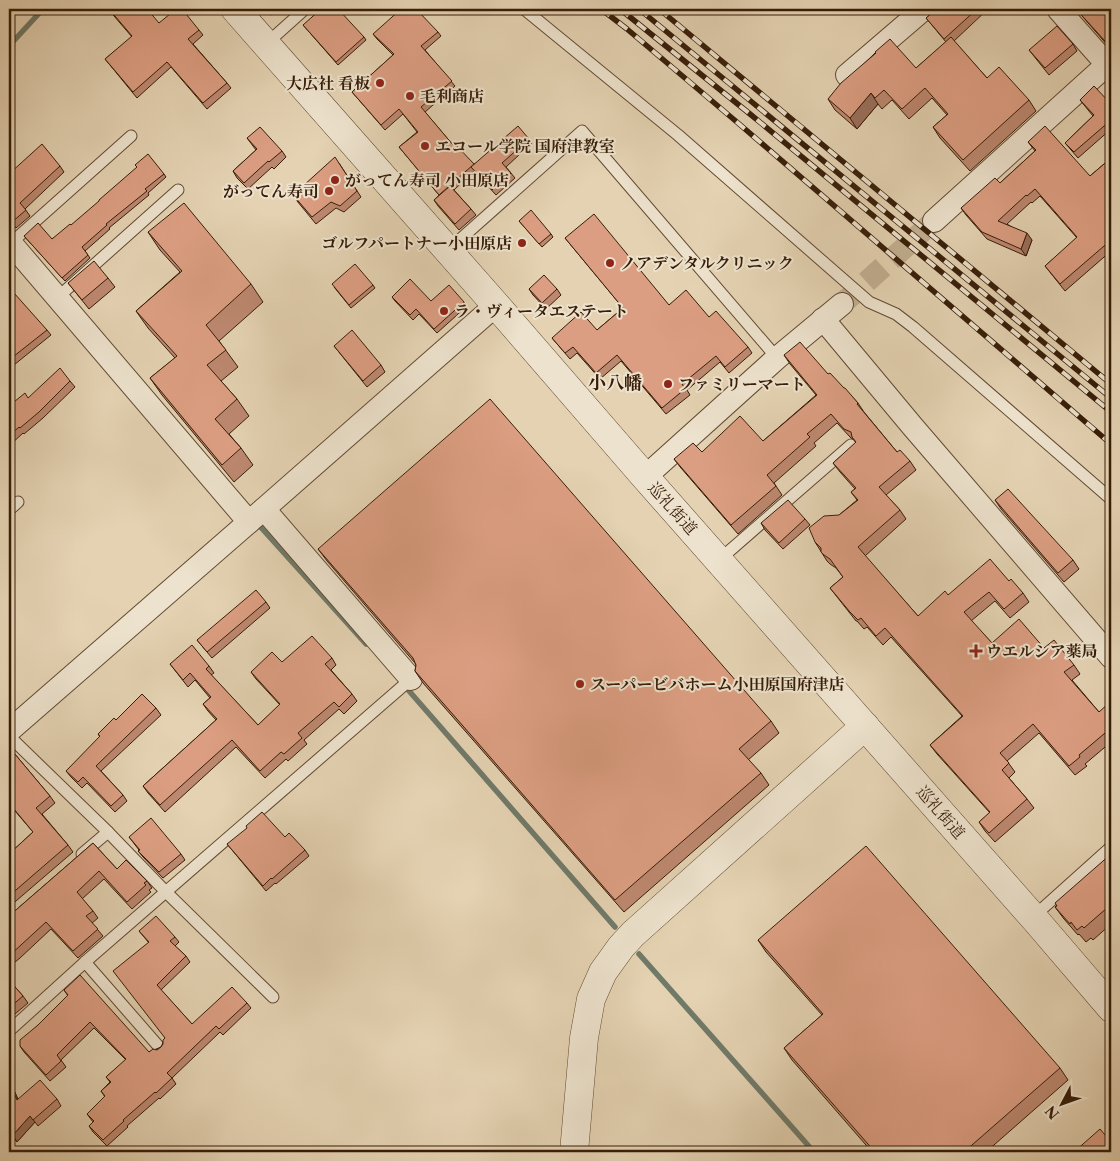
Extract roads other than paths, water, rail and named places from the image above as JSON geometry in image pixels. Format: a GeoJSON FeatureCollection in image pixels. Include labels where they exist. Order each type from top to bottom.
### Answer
{"type":"FeatureCollection","features":[{"type":"Feature","properties":{"kind":"street","name":"巡礼街道"},"geometry":{"type":"LineString","coordinates":[[235,9],[1111,1008]]}},
{"type":"Feature","properties":{"kind":"street"},"geometry":{"type":"LineString","coordinates":[[847,75],[924,9]]}},
{"type":"Feature","properties":{"kind":"street"},"geometry":{"type":"LineString","coordinates":[[934,221],[1110,65],[1058,9]]}},
{"type":"Feature","properties":{"kind":"street"},"geometry":{"type":"LineString","coordinates":[[10,242],[57,298],[256,516],[411,679]]}},
{"type":"Feature","properties":{"kind":"street"},"geometry":{"type":"LineString","coordinates":[[645,477],[778,358],[842,304]]}},
{"type":"Feature","properties":{"kind":"street"},"geometry":{"type":"LineString","coordinates":[[9,731],[496,305]]}},
{"type":"Feature","properties":{"kind":"street"},"geometry":{"type":"LineString","coordinates":[[823,319],[913,428],[1111,656]]}},
{"type":"Feature","properties":{"kind":"street"},"geometry":{"type":"LineString","coordinates":[[574,1152],[584,1038],[591,1000],[603,972],[633,934],[864,726]]}},
{"type":"Feature","properties":{"kind":"lane"},"geometry":{"type":"LineString","coordinates":[[266,44],[305,9]]}},
{"type":"Feature","properties":{"kind":"lane"},"geometry":{"type":"LineString","coordinates":[[524,9],[678,135],[869,302],[896,314],[913,327],[1111,499]]}},
{"type":"Feature","properties":{"kind":"lane"},"geometry":{"type":"LineString","coordinates":[[447,251],[582,131],[778,358]]}},
{"type":"Feature","properties":{"kind":"lane"},"geometry":{"type":"LineString","coordinates":[[10,242],[131,136]]}},
{"type":"Feature","properties":{"kind":"lane"},"geometry":{"type":"LineString","coordinates":[[57,298],[178,190]]}},
{"type":"Feature","properties":{"kind":"lane"},"geometry":{"type":"LineString","coordinates":[[719,560],[851,445]]}},
{"type":"Feature","properties":{"kind":"lane"},"geometry":{"type":"LineString","coordinates":[[9,1031],[85,962],[411,679]]}},
{"type":"Feature","properties":{"kind":"lane"},"geometry":{"type":"LineString","coordinates":[[9,736],[273,997]]}},
{"type":"Feature","properties":{"kind":"lane"},"geometry":{"type":"LineString","coordinates":[[73,863],[108,832]]}},
{"type":"Feature","properties":{"kind":"lane"},"geometry":{"type":"LineString","coordinates":[[1033,917],[1111,848]]}},
{"type":"Feature","properties":{"kind":"lane"},"geometry":{"type":"LineString","coordinates":[[85,962],[160,1048]]}},
{"type":"Feature","properties":{"kind":"waterway"},"geometry":{"type":"LineString","coordinates":[[9,46],[43,9]]}},
{"type":"Feature","properties":{"kind":"waterway"},"geometry":{"type":"LineString","coordinates":[[257,523],[366,644]]}},
{"type":"Feature","properties":{"kind":"waterway"},"geometry":{"type":"LineString","coordinates":[[403,684],[615,927]]}},
{"type":"Feature","properties":{"kind":"waterway"},"geometry":{"type":"LineString","coordinates":[[639,954],[814,1152]]}},
{"type":"Feature","properties":{"kind":"tunnel"},"geometry":{"type":"LineString","coordinates":[[842,304],[934,221]]}},
{"type":"Feature","properties":{"kind":"railway"},"geometry":{"type":"LineString","coordinates":[[601,9],[738,123],[1111,444]]}},
{"type":"Feature","properties":{"kind":"railway"},"geometry":{"type":"LineString","coordinates":[[620,9],[1111,412]]}},
{"type":"Feature","properties":{"kind":"railway"},"geometry":{"type":"LineString","coordinates":[[639,9],[1111,398]]}},
{"type":"Feature","properties":{"kind":"railway"},"geometry":{"type":"LineString","coordinates":[[659,9],[1111,384]]}},
{"type":"Feature","properties":{"kind":"place","name":"大広社 看板"},"geometry":{"type":"Point","coordinates":[380,83]}},
{"type":"Feature","properties":{"kind":"place","name":"毛利商店"},"geometry":{"type":"Point","coordinates":[410,96]}},
{"type":"Feature","properties":{"kind":"place","name":"エコール学院 国府津教室"},"geometry":{"type":"Point","coordinates":[425,146]}},
{"type":"Feature","properties":{"kind":"place","name":"がってん寿司 小田原店"},"geometry":{"type":"Point","coordinates":[335,180]}},
{"type":"Feature","properties":{"kind":"place","name":"がってん寿司"},"geometry":{"type":"Point","coordinates":[329,191]}},
{"type":"Feature","properties":{"kind":"place","name":"ゴルフパートナー小田原店"},"geometry":{"type":"Point","coordinates":[522,243]}},
{"type":"Feature","properties":{"kind":"place","name":"ノアデンタルクリニック"},"geometry":{"type":"Point","coordinates":[610,263]}},
{"type":"Feature","properties":{"kind":"place","name":"ラ・ヴィータエステート"},"geometry":{"type":"Point","coordinates":[444,311]}},
{"type":"Feature","properties":{"kind":"place","name":"ファミリーマート"},"geometry":{"type":"Point","coordinates":[668,384]}},
{"type":"Feature","properties":{"kind":"place","name":"ウエルシア薬局"},"geometry":{"type":"Point","coordinates":[976,651]}},
{"type":"Feature","properties":{"kind":"place","name":"スーパービバホーム小田原国府津店"},"geometry":{"type":"Point","coordinates":[580,684]}},
{"type":"Feature","properties":{"kind":"district","name":"小八幡"},"geometry":{"type":"Point","coordinates":[615,383]}}]}
